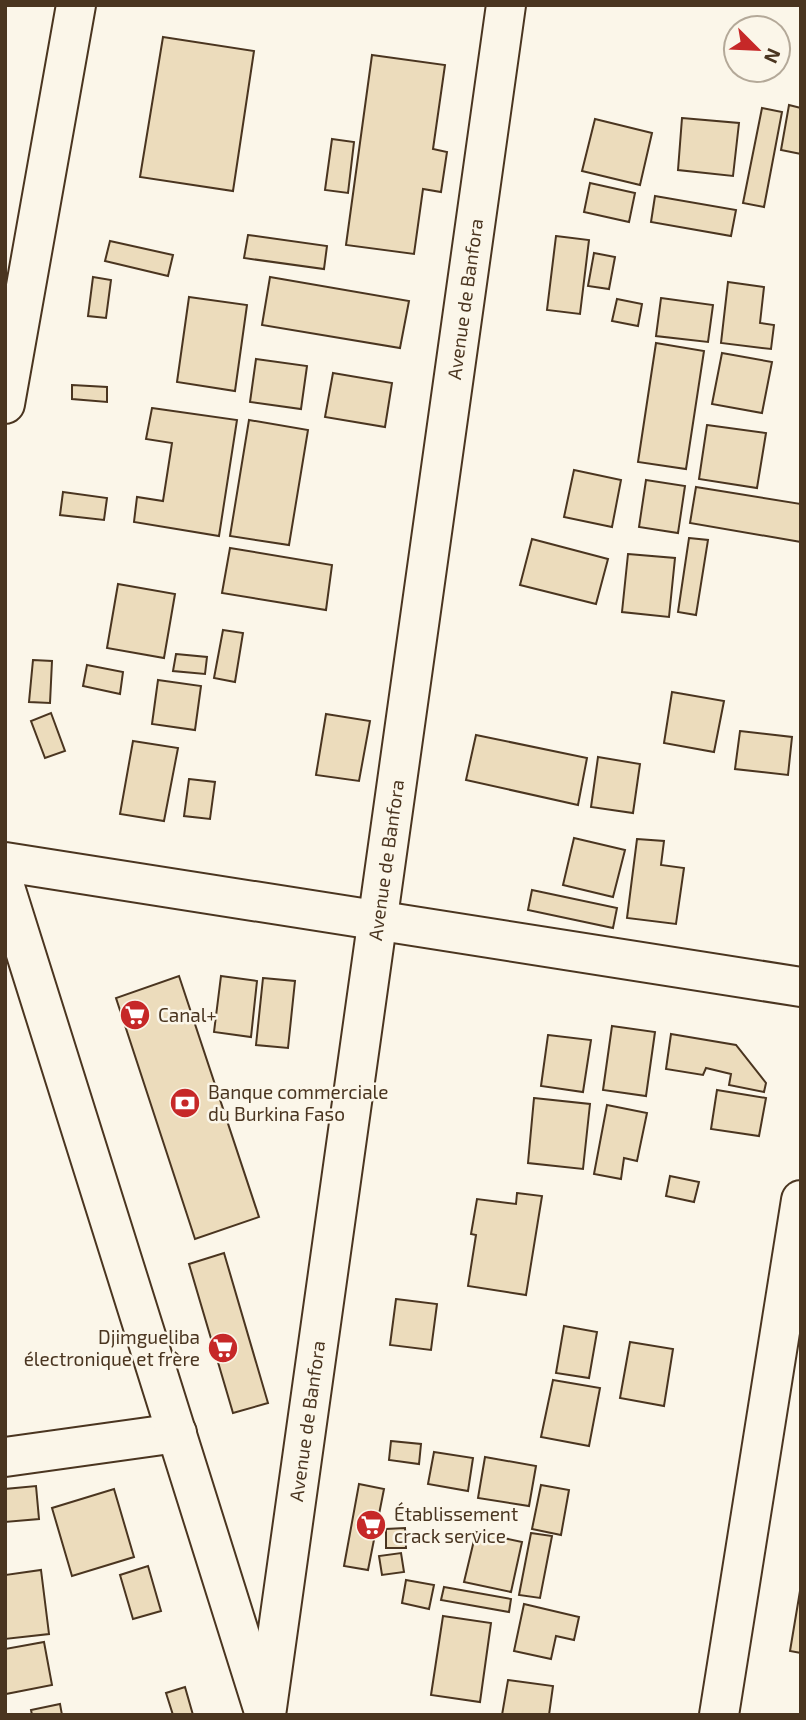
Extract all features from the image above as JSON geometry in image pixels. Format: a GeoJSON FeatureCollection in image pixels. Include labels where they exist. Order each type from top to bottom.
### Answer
{"type":"FeatureCollection","features":[{"type":"Feature","properties":{"kind":"street"},"geometry":{"type":"LineString","coordinates":[[5,404],[76,5]]}},
{"type":"Feature","properties":{"kind":"street","name":"Avenue de Banfora"},"geometry":{"type":"LineString","coordinates":[[265,1715],[506,5]]}},
{"type":"Feature","properties":{"kind":"street"},"geometry":{"type":"LineString","coordinates":[[5,862],[801,987]]}},
{"type":"Feature","properties":{"kind":"street","name":"Avenue de Banfora"},"geometry":{"type":"LineString","coordinates":[[5,887],[265,1715]]}},
{"type":"Feature","properties":{"kind":"street"},"geometry":{"type":"LineString","coordinates":[[719,1715],[801,1200]]}},
{"type":"Feature","properties":{"kind":"street"},"geometry":{"type":"LineString","coordinates":[[5,1457],[177,1433]]}},
{"type":"Feature","properties":{"kind":"building"},"geometry":{"type":"Polygon","coordinates":[[[163,37],[254,51],[233,191],[140,177],[163,37]]]}},
{"type":"Feature","properties":{"kind":"building"},"geometry":{"type":"Polygon","coordinates":[[[372,55],[445,65],[433,149],[447,152],[441,192],[423,189],[414,254],[346,245],[372,55]]]}},
{"type":"Feature","properties":{"kind":"building"},"geometry":{"type":"Polygon","coordinates":[[[789,105],[801,108],[801,154],[781,150],[789,105]]]}},
{"type":"Feature","properties":{"kind":"building"},"geometry":{"type":"Polygon","coordinates":[[[762,108],[782,112],[764,207],[743,203],[762,108]]]}},
{"type":"Feature","properties":{"kind":"building"},"geometry":{"type":"Polygon","coordinates":[[[682,118],[739,123],[733,176],[678,170],[682,118]]]}},
{"type":"Feature","properties":{"kind":"building"},"geometry":{"type":"Polygon","coordinates":[[[595,119],[652,133],[640,185],[582,171],[595,119]]]}},
{"type":"Feature","properties":{"kind":"building"},"geometry":{"type":"Polygon","coordinates":[[[332,139],[354,142],[348,193],[325,190],[332,139]]]}},
{"type":"Feature","properties":{"kind":"building"},"geometry":{"type":"Polygon","coordinates":[[[590,183],[635,193],[629,222],[584,212],[590,183]]]}},
{"type":"Feature","properties":{"kind":"building"},"geometry":{"type":"Polygon","coordinates":[[[655,196],[736,210],[731,236],[651,222],[655,196]]]}},
{"type":"Feature","properties":{"kind":"building"},"geometry":{"type":"Polygon","coordinates":[[[248,235],[327,246],[324,269],[244,258],[248,235]]]}},
{"type":"Feature","properties":{"kind":"building"},"geometry":{"type":"Polygon","coordinates":[[[556,236],[589,240],[580,314],[547,310],[556,236]]]}},
{"type":"Feature","properties":{"kind":"building"},"geometry":{"type":"Polygon","coordinates":[[[110,241],[173,255],[168,276],[105,261],[110,241]]]}},
{"type":"Feature","properties":{"kind":"building"},"geometry":{"type":"Polygon","coordinates":[[[594,253],[615,257],[609,289],[588,286],[594,253]]]}},
{"type":"Feature","properties":{"kind":"building"},"geometry":{"type":"Polygon","coordinates":[[[93,277],[111,280],[106,318],[88,316],[93,277]]]}},
{"type":"Feature","properties":{"kind":"building"},"geometry":{"type":"Polygon","coordinates":[[[270,277],[409,301],[400,348],[262,325],[270,277]]]}},
{"type":"Feature","properties":{"kind":"building"},"geometry":{"type":"Polygon","coordinates":[[[728,282],[764,287],[760,323],[774,325],[771,349],[721,343],[728,282]]]}},
{"type":"Feature","properties":{"kind":"building"},"geometry":{"type":"Polygon","coordinates":[[[189,297],[247,305],[235,391],[177,382],[189,297]]]}},
{"type":"Feature","properties":{"kind":"building"},"geometry":{"type":"Polygon","coordinates":[[[661,298],[713,305],[708,342],[656,336],[661,298]]]}},
{"type":"Feature","properties":{"kind":"building"},"geometry":{"type":"Polygon","coordinates":[[[617,299],[642,304],[638,326],[612,321],[617,299]]]}},
{"type":"Feature","properties":{"kind":"building"},"geometry":{"type":"Polygon","coordinates":[[[656,343],[704,351],[686,469],[638,462],[656,343]]]}},
{"type":"Feature","properties":{"kind":"building"},"geometry":{"type":"Polygon","coordinates":[[[722,353],[772,362],[762,413],[712,404],[722,353]]]}},
{"type":"Feature","properties":{"kind":"building"},"geometry":{"type":"Polygon","coordinates":[[[256,359],[307,366],[301,409],[250,402],[256,359]]]}},
{"type":"Feature","properties":{"kind":"building"},"geometry":{"type":"Polygon","coordinates":[[[333,373],[392,383],[385,427],[325,417],[333,373]]]}},
{"type":"Feature","properties":{"kind":"building"},"geometry":{"type":"Polygon","coordinates":[[[72,385],[107,387],[107,402],[72,399],[72,385]]]}},
{"type":"Feature","properties":{"kind":"building"},"geometry":{"type":"Polygon","coordinates":[[[152,408],[237,420],[219,536],[134,522],[137,497],[163,501],[172,443],[146,439],[152,408]]]}},
{"type":"Feature","properties":{"kind":"building"},"geometry":{"type":"Polygon","coordinates":[[[249,420],[308,430],[289,545],[230,536],[249,420]]]}},
{"type":"Feature","properties":{"kind":"building"},"geometry":{"type":"Polygon","coordinates":[[[707,425],[766,433],[757,488],[699,479],[707,425]]]}},
{"type":"Feature","properties":{"kind":"building"},"geometry":{"type":"Polygon","coordinates":[[[574,470],[621,480],[612,527],[564,517],[574,470]]]}},
{"type":"Feature","properties":{"kind":"building"},"geometry":{"type":"Polygon","coordinates":[[[646,480],[685,486],[678,533],[639,527],[646,480]]]}},
{"type":"Feature","properties":{"kind":"building"},"geometry":{"type":"Polygon","coordinates":[[[696,487],[801,504],[801,542],[690,523],[696,487]]]}},
{"type":"Feature","properties":{"kind":"building"},"geometry":{"type":"Polygon","coordinates":[[[63,492],[107,498],[104,520],[60,515],[63,492]]]}},
{"type":"Feature","properties":{"kind":"building"},"geometry":{"type":"Polygon","coordinates":[[[689,538],[708,540],[696,615],[678,612],[689,538]]]}},
{"type":"Feature","properties":{"kind":"building"},"geometry":{"type":"Polygon","coordinates":[[[532,539],[608,559],[596,604],[520,585],[532,539]]]}},
{"type":"Feature","properties":{"kind":"building"},"geometry":{"type":"Polygon","coordinates":[[[230,548],[332,565],[326,610],[222,593],[230,548]]]}},
{"type":"Feature","properties":{"kind":"building"},"geometry":{"type":"Polygon","coordinates":[[[628,554],[675,558],[669,617],[622,612],[628,554]]]}},
{"type":"Feature","properties":{"kind":"building"},"geometry":{"type":"Polygon","coordinates":[[[118,584],[175,594],[164,658],[107,648],[118,584]]]}},
{"type":"Feature","properties":{"kind":"building"},"geometry":{"type":"Polygon","coordinates":[[[223,630],[243,633],[235,682],[214,678],[223,630]]]}},
{"type":"Feature","properties":{"kind":"building"},"geometry":{"type":"Polygon","coordinates":[[[176,654],[207,657],[205,674],[173,671],[176,654]]]}},
{"type":"Feature","properties":{"kind":"building"},"geometry":{"type":"Polygon","coordinates":[[[33,660],[52,661],[50,703],[29,702],[33,660]]]}},
{"type":"Feature","properties":{"kind":"building"},"geometry":{"type":"Polygon","coordinates":[[[87,665],[123,672],[120,694],[83,686],[87,665]]]}},
{"type":"Feature","properties":{"kind":"building"},"geometry":{"type":"Polygon","coordinates":[[[158,680],[201,686],[195,730],[152,724],[158,680]]]}},
{"type":"Feature","properties":{"kind":"building"},"geometry":{"type":"Polygon","coordinates":[[[672,692],[724,701],[714,752],[664,743],[672,692]]]}},
{"type":"Feature","properties":{"kind":"building"},"geometry":{"type":"Polygon","coordinates":[[[51,713],[65,751],[45,758],[31,721],[51,713]]]}},
{"type":"Feature","properties":{"kind":"building"},"geometry":{"type":"Polygon","coordinates":[[[326,714],[370,721],[359,781],[316,775],[326,714]]]}},
{"type":"Feature","properties":{"kind":"building"},"geometry":{"type":"Polygon","coordinates":[[[740,731],[792,737],[788,775],[735,769],[740,731]]]}},
{"type":"Feature","properties":{"kind":"building"},"geometry":{"type":"Polygon","coordinates":[[[476,735],[587,758],[578,805],[466,780],[476,735]]]}},
{"type":"Feature","properties":{"kind":"building"},"geometry":{"type":"Polygon","coordinates":[[[133,741],[178,748],[164,821],[120,814],[133,741]]]}},
{"type":"Feature","properties":{"kind":"building"},"geometry":{"type":"Polygon","coordinates":[[[598,757],[640,764],[633,813],[591,807],[598,757]]]}},
{"type":"Feature","properties":{"kind":"building"},"geometry":{"type":"Polygon","coordinates":[[[189,779],[215,782],[210,819],[184,816],[189,779]]]}},
{"type":"Feature","properties":{"kind":"building"},"geometry":{"type":"Polygon","coordinates":[[[574,838],[625,850],[613,897],[563,885],[574,838]]]}},
{"type":"Feature","properties":{"kind":"building"},"geometry":{"type":"Polygon","coordinates":[[[637,839],[664,841],[661,865],[684,868],[676,924],[627,918],[637,839]]]}},
{"type":"Feature","properties":{"kind":"building"},"geometry":{"type":"Polygon","coordinates":[[[532,890],[617,908],[613,928],[528,910],[532,890]]]}},
{"type":"Feature","properties":{"kind":"building"},"geometry":{"type":"Polygon","coordinates":[[[179,976],[259,1217],[195,1239],[116,998],[179,976]]]}},
{"type":"Feature","properties":{"kind":"building"},"geometry":{"type":"Polygon","coordinates":[[[221,976],[257,981],[251,1037],[214,1032],[221,976]]]}},
{"type":"Feature","properties":{"kind":"building"},"geometry":{"type":"Polygon","coordinates":[[[263,978],[295,981],[288,1048],[256,1045],[263,978]]]}},
{"type":"Feature","properties":{"kind":"building"},"geometry":{"type":"Polygon","coordinates":[[[612,1026],[655,1032],[646,1096],[603,1090],[612,1026]]]}},
{"type":"Feature","properties":{"kind":"building"},"geometry":{"type":"Polygon","coordinates":[[[671,1034],[736,1045],[766,1083],[764,1092],[729,1085],[731,1074],[706,1068],[703,1075],[666,1069],[671,1034]]]}},
{"type":"Feature","properties":{"kind":"building"},"geometry":{"type":"Polygon","coordinates":[[[548,1035],[591,1040],[583,1092],[541,1086],[548,1035]]]}},
{"type":"Feature","properties":{"kind":"building"},"geometry":{"type":"Polygon","coordinates":[[[717,1090],[766,1098],[759,1136],[711,1129],[717,1090]]]}},
{"type":"Feature","properties":{"kind":"building"},"geometry":{"type":"Polygon","coordinates":[[[534,1098],[590,1104],[583,1169],[528,1163],[534,1098]]]}},
{"type":"Feature","properties":{"kind":"building"},"geometry":{"type":"Polygon","coordinates":[[[607,1105],[647,1113],[637,1161],[624,1158],[621,1179],[594,1174],[607,1105]]]}},
{"type":"Feature","properties":{"kind":"building"},"geometry":{"type":"Polygon","coordinates":[[[670,1176],[699,1182],[694,1202],[666,1196],[670,1176]]]}},
{"type":"Feature","properties":{"kind":"building"},"geometry":{"type":"Polygon","coordinates":[[[517,1193],[542,1196],[526,1295],[468,1286],[476,1235],[471,1234],[477,1199],[516,1204],[517,1193]]]}},
{"type":"Feature","properties":{"kind":"building"},"geometry":{"type":"Polygon","coordinates":[[[224,1253],[268,1403],[233,1413],[189,1264],[224,1253]]]}},
{"type":"Feature","properties":{"kind":"building"},"geometry":{"type":"Polygon","coordinates":[[[396,1299],[437,1304],[431,1350],[390,1345],[396,1299]]]}},
{"type":"Feature","properties":{"kind":"building"},"geometry":{"type":"Polygon","coordinates":[[[564,1326],[597,1332],[589,1378],[556,1373],[564,1326]]]}},
{"type":"Feature","properties":{"kind":"building"},"geometry":{"type":"Polygon","coordinates":[[[630,1342],[673,1349],[664,1406],[620,1398],[630,1342]]]}},
{"type":"Feature","properties":{"kind":"building"},"geometry":{"type":"Polygon","coordinates":[[[553,1380],[600,1388],[589,1446],[541,1437],[553,1380]]]}},
{"type":"Feature","properties":{"kind":"building"},"geometry":{"type":"Polygon","coordinates":[[[391,1441],[421,1444],[419,1464],[389,1460],[391,1441]]]}},
{"type":"Feature","properties":{"kind":"building"},"geometry":{"type":"Polygon","coordinates":[[[434,1452],[473,1458],[468,1491],[428,1484],[434,1452]]]}},
{"type":"Feature","properties":{"kind":"building"},"geometry":{"type":"Polygon","coordinates":[[[485,1457],[536,1466],[529,1506],[478,1498],[485,1457]]]}},
{"type":"Feature","properties":{"kind":"building"},"geometry":{"type":"Polygon","coordinates":[[[359,1484],[384,1489],[368,1570],[344,1566],[359,1484]]]}},
{"type":"Feature","properties":{"kind":"building"},"geometry":{"type":"Polygon","coordinates":[[[541,1485],[569,1490],[561,1535],[532,1529],[541,1485]]]}},
{"type":"Feature","properties":{"kind":"building"},"geometry":{"type":"Polygon","coordinates":[[[36,1486],[39,1519],[5,1522],[5,1489],[36,1486]]]}},
{"type":"Feature","properties":{"kind":"building"},"geometry":{"type":"Polygon","coordinates":[[[114,1489],[134,1557],[72,1576],[52,1508],[114,1489]]]}},
{"type":"Feature","properties":{"kind":"building"},"geometry":{"type":"Polygon","coordinates":[[[405,1528],[406,1548],[386,1548],[386,1529],[405,1528]]]}},
{"type":"Feature","properties":{"kind":"building"},"geometry":{"type":"Polygon","coordinates":[[[476,1532],[522,1542],[511,1592],[464,1582],[476,1532]]]}},
{"type":"Feature","properties":{"kind":"building"},"geometry":{"type":"Polygon","coordinates":[[[531,1533],[552,1536],[540,1598],[519,1595],[531,1533]]]}},
{"type":"Feature","properties":{"kind":"building"},"geometry":{"type":"Polygon","coordinates":[[[401,1553],[404,1572],[382,1575],[379,1556],[401,1553]]]}},
{"type":"Feature","properties":{"kind":"building"},"geometry":{"type":"Polygon","coordinates":[[[148,1566],[161,1611],[133,1619],[120,1575],[148,1566]]]}},
{"type":"Feature","properties":{"kind":"building"},"geometry":{"type":"Polygon","coordinates":[[[41,1570],[49,1634],[5,1639],[5,1575],[41,1570]]]}},
{"type":"Feature","properties":{"kind":"building"},"geometry":{"type":"Polygon","coordinates":[[[406,1580],[434,1585],[429,1609],[402,1603],[406,1580]]]}},
{"type":"Feature","properties":{"kind":"building"},"geometry":{"type":"Polygon","coordinates":[[[801,1585],[801,1653],[790,1651],[801,1585]]]}},
{"type":"Feature","properties":{"kind":"building"},"geometry":{"type":"Polygon","coordinates":[[[444,1587],[511,1599],[509,1612],[441,1600],[444,1587]]]}},
{"type":"Feature","properties":{"kind":"building"},"geometry":{"type":"Polygon","coordinates":[[[524,1604],[579,1617],[574,1640],[556,1636],[551,1659],[514,1651],[524,1604]]]}},
{"type":"Feature","properties":{"kind":"building"},"geometry":{"type":"Polygon","coordinates":[[[443,1616],[491,1623],[480,1702],[431,1695],[443,1616]]]}},
{"type":"Feature","properties":{"kind":"building"},"geometry":{"type":"Polygon","coordinates":[[[44,1642],[52,1685],[6,1694],[5,1649],[44,1642]]]}},
{"type":"Feature","properties":{"kind":"building"},"geometry":{"type":"Polygon","coordinates":[[[508,1680],[553,1686],[549,1715],[502,1715],[508,1680]]]}},
{"type":"Feature","properties":{"kind":"building"},"geometry":{"type":"Polygon","coordinates":[[[185,1687],[193,1715],[173,1715],[166,1693],[185,1687]]]}},
{"type":"Feature","properties":{"kind":"building"},"geometry":{"type":"Polygon","coordinates":[[[60,1704],[62,1715],[32,1715],[31,1710],[60,1704]]]}},
{"type":"Feature","properties":{"kind":"place","name":"Canal+"},"geometry":{"type":"Point","coordinates":[135,1015]}},
{"type":"Feature","properties":{"kind":"place","name":"Banque commerciale du Burkina Faso"},"geometry":{"type":"Point","coordinates":[185,1103]}},
{"type":"Feature","properties":{"kind":"place","name":"Djimgueliba électronique et frère"},"geometry":{"type":"Point","coordinates":[223,1348]}},
{"type":"Feature","properties":{"kind":"place","name":"Établissement crack service"},"geometry":{"type":"Point","coordinates":[371,1525]}}]}
